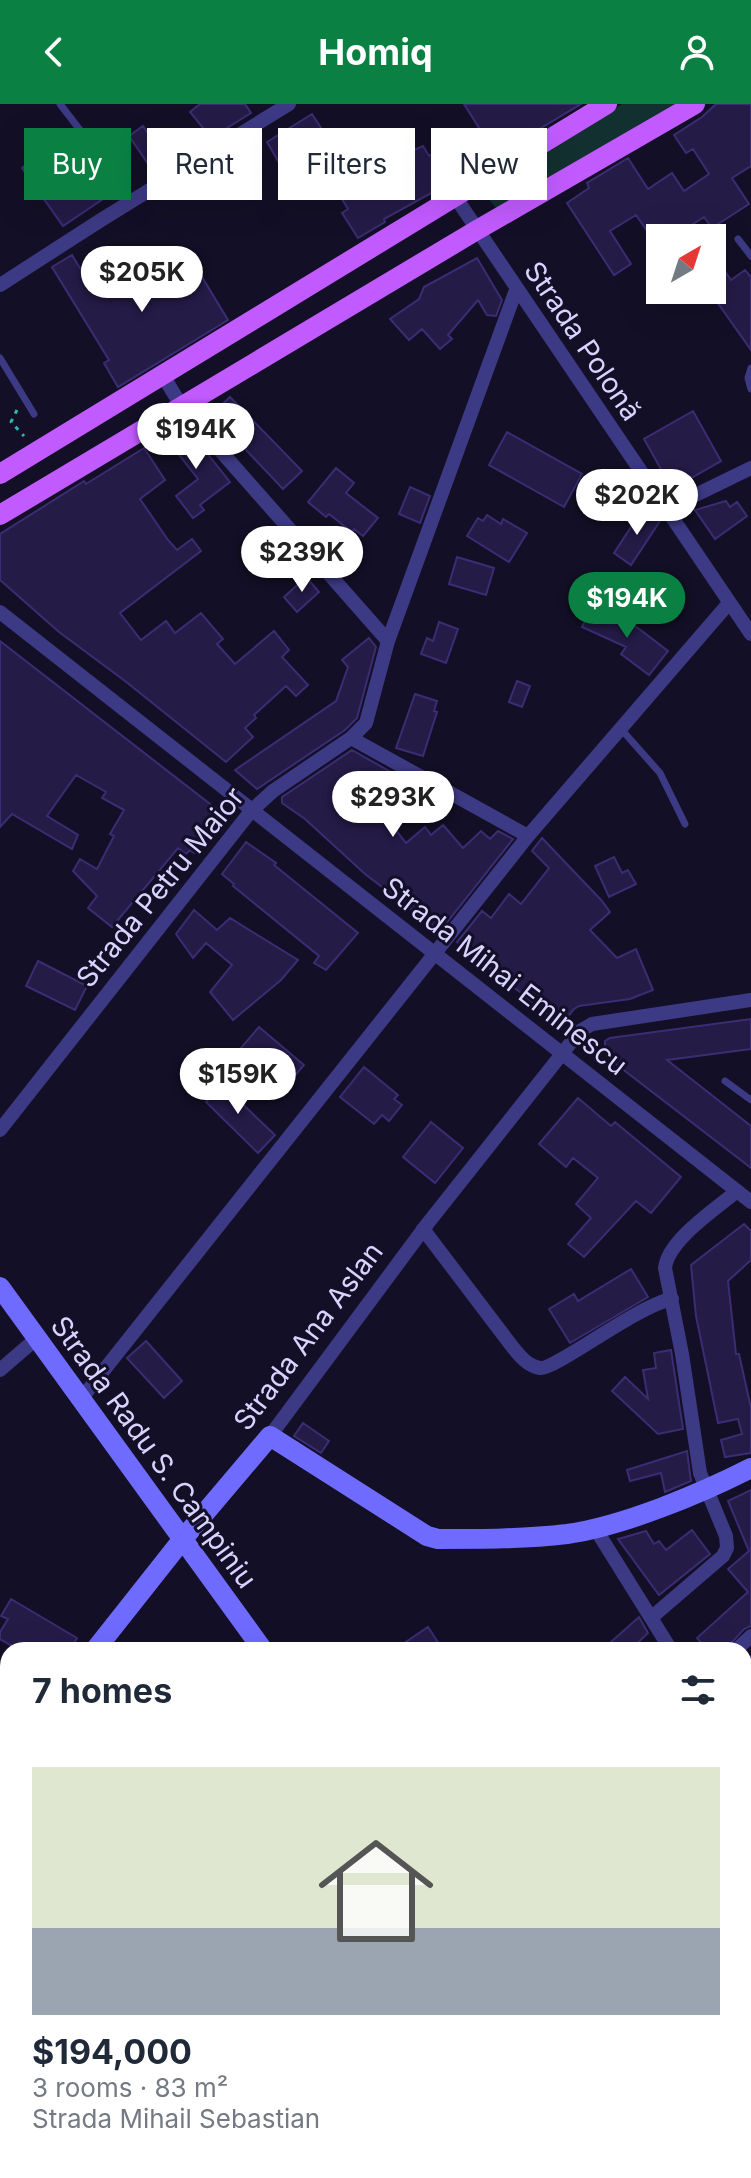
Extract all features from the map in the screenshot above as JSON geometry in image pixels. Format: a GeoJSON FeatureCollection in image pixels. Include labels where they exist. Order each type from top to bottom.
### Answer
{"type":"FeatureCollection","features":[{"type":"Feature","properties":{"kind":"main road"},"geometry":{"type":"LineString","coordinates":[[547,140],[607,104]]}},
{"type":"Feature","properties":{"kind":"main road"},"geometry":{"type":"LineString","coordinates":[[0,515],[477,230],[695,104]]}},
{"type":"Feature","properties":{"kind":"main road"},"geometry":{"type":"LineString","coordinates":[[0,474],[446,200]]}},
{"type":"Feature","properties":{"kind":"main road","name":"Strada Radu S. Campiniu"},"geometry":{"type":"LineString","coordinates":[[0,1287],[257,1642]]}},
{"type":"Feature","properties":{"kind":"main road"},"geometry":{"type":"LineString","coordinates":[[270,1436],[434,1538],[508,1538],[595,1528],[707,1491],[751,1468]]}},
{"type":"Feature","properties":{"kind":"main road","name":"Strada Ana Aslan"},"geometry":{"type":"LineString","coordinates":[[101,1642],[270,1436]]}},
{"type":"Feature","properties":{"kind":"street"},"geometry":{"type":"LineString","coordinates":[[0,285],[289,104]]}},
{"type":"Feature","properties":{"kind":"street","name":"Strada Polonă"},"geometry":{"type":"LineString","coordinates":[[457,200],[751,634]]}},
{"type":"Feature","properties":{"kind":"street","name":"Strada Petru Maior"},"geometry":{"type":"LineString","coordinates":[[0,1130],[251,811],[273,791],[363,728],[371,713],[388,641],[516,290]]}},
{"type":"Feature","properties":{"kind":"street"},"geometry":{"type":"LineString","coordinates":[[162,374],[182,407],[388,641]]}},
{"type":"Feature","properties":{"kind":"street"},"geometry":{"type":"LineString","coordinates":[[667,509],[751,468]]}},
{"type":"Feature","properties":{"kind":"street"},"geometry":{"type":"LineString","coordinates":[[81,1399],[528,836],[729,603]]}},
{"type":"Feature","properties":{"kind":"street","name":"Strada Mihai Eminescu"},"geometry":{"type":"LineString","coordinates":[[0,612],[751,1202]]}},
{"type":"Feature","properties":{"kind":"street"},"geometry":{"type":"LineString","coordinates":[[351,738],[528,836]]}},
{"type":"Feature","properties":{"kind":"street","name":"Strada Ana Aslan"},"geometry":{"type":"LineString","coordinates":[[270,1436],[423,1229],[580,1031],[592,1024],[751,1000]]}},
{"type":"Feature","properties":{"kind":"street"},"geometry":{"type":"LineString","coordinates":[[652,1617],[725,1552],[726,1536],[697,1460],[665,1268],[669,1253],[680,1240],[737,1191]]}},
{"type":"Feature","properties":{"kind":"street"},"geometry":{"type":"LineString","coordinates":[[423,1229],[511,1345],[524,1360],[537,1368],[552,1366],[621,1322],[672,1299]]}},
{"type":"Feature","properties":{"kind":"street"},"geometry":{"type":"LineString","coordinates":[[0,1370],[37,1338]]}},
{"type":"Feature","properties":{"kind":"street"},"geometry":{"type":"LineString","coordinates":[[595,1528],[666,1642]]}},
{"type":"Feature","properties":{"kind":"lane"},"geometry":{"type":"LineString","coordinates":[[60,104],[78,128]]}},
{"type":"Feature","properties":{"kind":"lane"},"geometry":{"type":"LineString","coordinates":[[738,239],[751,256]]}},
{"type":"Feature","properties":{"kind":"lane"},"geometry":{"type":"LineString","coordinates":[[0,358],[34,414]]}},
{"type":"Feature","properties":{"kind":"lane"},"geometry":{"type":"LineString","coordinates":[[751,368],[748,378],[751,389]]}},
{"type":"Feature","properties":{"kind":"lane"},"geometry":{"type":"LineString","coordinates":[[621,729],[660,773],[685,824]]}},
{"type":"Feature","properties":{"kind":"lane"},"geometry":{"type":"LineString","coordinates":[[725,1081],[751,1100]]}},
{"type":"Feature","properties":{"kind":"path"},"geometry":{"type":"LineString","coordinates":[[24,397],[11,422],[37,452]]}},
{"type":"Feature","properties":{"kind":"green space"},"geometry":{"type":"Polygon","coordinates":[[[622,104],[675,104],[547,178],[547,151],[622,104]]]}},
{"type":"Feature","properties":{"kind":"green space"},"geometry":{"type":"Polygon","coordinates":[[[489,200],[510,200],[496,208],[489,200]]]}},
{"type":"Feature","properties":{"kind":"building"},"geometry":{"type":"Polygon","coordinates":[[[200,104],[245,104],[251,113],[227,128],[203,128],[190,112],[200,104]]]}},
{"type":"Feature","properties":{"kind":"building"},"geometry":{"type":"Polygon","coordinates":[[[464,104],[581,104],[541,128],[479,128],[464,104]]]}},
{"type":"Feature","properties":{"kind":"building"},"geometry":{"type":"Polygon","coordinates":[[[716,104],[751,104],[751,166],[732,178],[749,204],[718,224],[709,224],[704,217],[693,224],[646,224],[646,229],[636,215],[610,231],[631,264],[614,275],[567,203],[589,188],[587,183],[628,158],[648,189],[672,173],[684,191],[709,174],[693,149],[686,153],[674,135],[716,104]]]}},
{"type":"Feature","properties":{"kind":"building"},"geometry":{"type":"Polygon","coordinates":[[[312,114],[321,128],[290,128],[312,114]]]}},
{"type":"Feature","properties":{"kind":"building"},"geometry":{"type":"Polygon","coordinates":[[[143,126],[147,132],[147,162],[131,139],[131,135],[143,126]]]}},
{"type":"Feature","properties":{"kind":"building"},"geometry":{"type":"Polygon","coordinates":[[[278,135],[278,161],[267,142],[278,135]]]}},
{"type":"Feature","properties":{"kind":"building"},"geometry":{"type":"Polygon","coordinates":[[[423,146],[431,155],[431,193],[384,219],[385,222],[358,238],[342,213],[348,209],[343,200],[415,200],[415,150],[423,146]]]}},
{"type":"Feature","properties":{"kind":"building"},"geometry":{"type":"Polygon","coordinates":[[[45,200],[102,200],[63,226],[45,200]]]}},
{"type":"Feature","properties":{"kind":"building"},"geometry":{"type":"Polygon","coordinates":[[[72,255],[94,291],[137,264],[145,277],[167,263],[177,279],[196,267],[228,320],[118,387],[104,363],[109,360],[52,267],[72,255]]]}},
{"type":"Feature","properties":{"kind":"building"},"geometry":{"type":"Polygon","coordinates":[[[477,258],[502,300],[496,316],[487,315],[478,300],[448,335],[452,339],[440,349],[422,329],[409,340],[390,319],[419,299],[424,287],[477,258]]]}},
{"type":"Feature","properties":{"kind":"building"},"geometry":{"type":"Polygon","coordinates":[[[745,270],[751,277],[751,350],[718,304],[726,304],[726,273],[731,280],[745,270]]]}},
{"type":"Feature","properties":{"kind":"building"},"geometry":{"type":"Polygon","coordinates":[[[230,397],[302,471],[283,489],[212,414],[230,397]]]}},
{"type":"Feature","properties":{"kind":"building"},"geometry":{"type":"Polygon","coordinates":[[[693,411],[721,461],[672,489],[644,439],[693,411]]]}},
{"type":"Feature","properties":{"kind":"building"},"geometry":{"type":"Polygon","coordinates":[[[183,423],[230,482],[200,505],[204,510],[193,518],[176,496],[198,479],[165,437],[183,423]]]}},
{"type":"Feature","properties":{"kind":"building"},"geometry":{"type":"Polygon","coordinates":[[[507,432],[582,474],[564,507],[489,465],[507,432]]]}},
{"type":"Feature","properties":{"kind":"building"},"geometry":{"type":"Polygon","coordinates":[[[144,448],[165,480],[140,499],[177,550],[192,539],[201,551],[120,613],[141,640],[166,621],[175,633],[201,613],[223,639],[217,644],[235,664],[274,631],[289,650],[282,657],[308,685],[296,696],[286,686],[254,715],[256,718],[245,728],[253,737],[226,762],[59,632],[0,580],[0,534],[84,481],[86,484],[144,448]]]}},
{"type":"Feature","properties":{"kind":"building"},"geometry":{"type":"Polygon","coordinates":[[[336,468],[354,483],[346,493],[378,518],[363,536],[354,529],[352,532],[329,514],[326,517],[308,502],[336,468]]]}},
{"type":"Feature","properties":{"kind":"building"},"geometry":{"type":"Polygon","coordinates":[[[410,487],[430,496],[420,523],[399,514],[410,487]]]}},
{"type":"Feature","properties":{"kind":"building"},"geometry":{"type":"Polygon","coordinates":[[[726,501],[730,507],[737,502],[747,516],[715,539],[695,510],[726,501]]]}},
{"type":"Feature","properties":{"kind":"building"},"geometry":{"type":"Polygon","coordinates":[[[642,510],[660,521],[631,565],[614,553],[642,510]]]}},
{"type":"Feature","properties":{"kind":"building"},"geometry":{"type":"Polygon","coordinates":[[[487,515],[501,524],[503,519],[527,533],[509,562],[467,536],[478,518],[483,521],[487,515]]]}},
{"type":"Feature","properties":{"kind":"building"},"geometry":{"type":"Polygon","coordinates":[[[457,557],[494,568],[486,595],[449,584],[457,557]]]}},
{"type":"Feature","properties":{"kind":"building"},"geometry":{"type":"Polygon","coordinates":[[[306,577],[319,592],[297,612],[284,597],[306,577]]]}},
{"type":"Feature","properties":{"kind":"building"},"geometry":{"type":"Polygon","coordinates":[[[592,607],[638,628],[668,651],[649,675],[621,654],[626,647],[582,627],[592,607]]]}},
{"type":"Feature","properties":{"kind":"building"},"geometry":{"type":"Polygon","coordinates":[[[439,622],[458,629],[446,663],[421,654],[427,638],[433,641],[439,622]]]}},
{"type":"Feature","properties":{"kind":"building"},"geometry":{"type":"Polygon","coordinates":[[[369,638],[376,647],[357,718],[345,730],[257,789],[235,770],[336,701],[348,667],[342,660],[369,638]]]}},
{"type":"Feature","properties":{"kind":"building"},"geometry":{"type":"Polygon","coordinates":[[[0,641],[223,814],[194,853],[190,850],[186,854],[178,848],[112,927],[88,908],[97,896],[73,871],[80,859],[97,869],[114,836],[110,834],[124,810],[102,798],[106,792],[76,775],[47,816],[78,835],[72,849],[12,814],[0,827],[0,641]]]}},
{"type":"Feature","properties":{"kind":"building"},"geometry":{"type":"Polygon","coordinates":[[[517,681],[530,686],[522,707],[509,702],[517,681]]]}},
{"type":"Feature","properties":{"kind":"building"},"geometry":{"type":"Polygon","coordinates":[[[415,694],[437,701],[434,711],[437,712],[423,756],[396,748],[415,694]]]}},
{"type":"Feature","properties":{"kind":"building"},"geometry":{"type":"Polygon","coordinates":[[[352,750],[405,780],[410,788],[376,807],[393,832],[395,829],[406,843],[425,827],[431,835],[443,825],[463,848],[481,831],[490,839],[498,831],[513,839],[440,931],[365,874],[305,819],[282,803],[282,797],[352,750]]]}},
{"type":"Feature","properties":{"kind":"building"},"geometry":{"type":"Polygon","coordinates":[[[542,838],[610,912],[590,930],[617,958],[636,949],[653,990],[630,999],[579,1006],[561,1025],[457,942],[482,911],[491,918],[509,894],[521,904],[549,868],[532,851],[542,838]]]}},
{"type":"Feature","properties":{"kind":"building"},"geometry":{"type":"Polygon","coordinates":[[[246,842],[276,863],[274,865],[358,933],[326,970],[314,963],[319,956],[222,874],[246,842]]]}},
{"type":"Feature","properties":{"kind":"building"},"geometry":{"type":"Polygon","coordinates":[[[614,857],[622,873],[628,870],[636,884],[609,897],[595,866],[614,857]]]}},
{"type":"Feature","properties":{"kind":"building"},"geometry":{"type":"Polygon","coordinates":[[[194,910],[217,930],[230,918],[298,960],[281,980],[233,1020],[210,992],[232,965],[206,943],[193,958],[176,934],[194,910]]]}},
{"type":"Feature","properties":{"kind":"building"},"geometry":{"type":"Polygon","coordinates":[[[38,961],[87,986],[75,1010],[26,986],[38,961]]]}},
{"type":"Feature","properties":{"kind":"building"},"geometry":{"type":"Polygon","coordinates":[[[751,1019],[751,1049],[667,1060],[751,1126],[751,1168],[612,1061],[605,1051],[605,1041],[610,1038],[751,1019]]]}},
{"type":"Feature","properties":{"kind":"building"},"geometry":{"type":"Polygon","coordinates":[[[259,1027],[304,1065],[291,1080],[260,1053],[254,1059],[241,1048],[259,1027]]]}},
{"type":"Feature","properties":{"kind":"building"},"geometry":{"type":"Polygon","coordinates":[[[364,1067],[398,1095],[394,1099],[402,1105],[389,1121],[382,1115],[374,1124],[340,1097],[364,1067]]]}},
{"type":"Feature","properties":{"kind":"building"},"geometry":{"type":"Polygon","coordinates":[[[213,1076],[275,1135],[258,1153],[206,1102],[213,1094],[204,1086],[213,1076]]]}},
{"type":"Feature","properties":{"kind":"building"},"geometry":{"type":"Polygon","coordinates":[[[578,1098],[611,1126],[615,1122],[681,1177],[651,1213],[636,1201],[584,1257],[568,1244],[591,1218],[576,1204],[598,1178],[573,1158],[566,1167],[539,1144],[578,1098]]]}},
{"type":"Feature","properties":{"kind":"building"},"geometry":{"type":"Polygon","coordinates":[[[431,1122],[463,1148],[435,1183],[403,1157],[431,1122]]]}},
{"type":"Feature","properties":{"kind":"building"},"geometry":{"type":"Polygon","coordinates":[[[744,1224],[751,1231],[751,1260],[728,1281],[736,1354],[739,1354],[751,1408],[751,1453],[725,1457],[721,1440],[742,1434],[738,1419],[718,1423],[696,1316],[691,1265],[744,1224]]]}},
{"type":"Feature","properties":{"kind":"building"},"geometry":{"type":"Polygon","coordinates":[[[631,1269],[648,1297],[570,1343],[549,1309],[574,1294],[578,1301],[631,1269]]]}},
{"type":"Feature","properties":{"kind":"building"},"geometry":{"type":"Polygon","coordinates":[[[146,1341],[182,1381],[164,1398],[127,1358],[146,1341]]]}},
{"type":"Feature","properties":{"kind":"building"},"geometry":{"type":"Polygon","coordinates":[[[671,1350],[683,1429],[658,1434],[612,1391],[625,1377],[648,1399],[643,1370],[656,1368],[654,1353],[671,1350]]]}},
{"type":"Feature","properties":{"kind":"building"},"geometry":{"type":"Polygon","coordinates":[[[303,1423],[329,1441],[321,1453],[294,1436],[303,1423]]]}},
{"type":"Feature","properties":{"kind":"building"},"geometry":{"type":"Polygon","coordinates":[[[687,1451],[691,1481],[665,1492],[661,1473],[630,1481],[627,1470],[687,1451]]]}},
{"type":"Feature","properties":{"kind":"building"},"geometry":{"type":"Polygon","coordinates":[[[751,1490],[751,1626],[732,1642],[701,1642],[697,1638],[748,1592],[728,1569],[749,1551],[728,1501],[751,1490]]]}},
{"type":"Feature","properties":{"kind":"building"},"geometry":{"type":"Polygon","coordinates":[[[692,1530],[710,1554],[659,1595],[618,1539],[646,1531],[654,1544],[659,1541],[666,1550],[692,1530]]]}},
{"type":"Feature","properties":{"kind":"building"},"geometry":{"type":"Polygon","coordinates":[[[11,1599],[77,1638],[75,1642],[5,1642],[0,1639],[0,1632],[8,1619],[1,1616],[11,1599]]]}},
{"type":"Feature","properties":{"kind":"building"},"geometry":{"type":"Polygon","coordinates":[[[639,1617],[648,1633],[638,1642],[611,1642],[639,1617]]]}},
{"type":"Feature","properties":{"kind":"building"},"geometry":{"type":"Polygon","coordinates":[[[428,1627],[438,1642],[406,1642],[428,1627]]]}}]}
